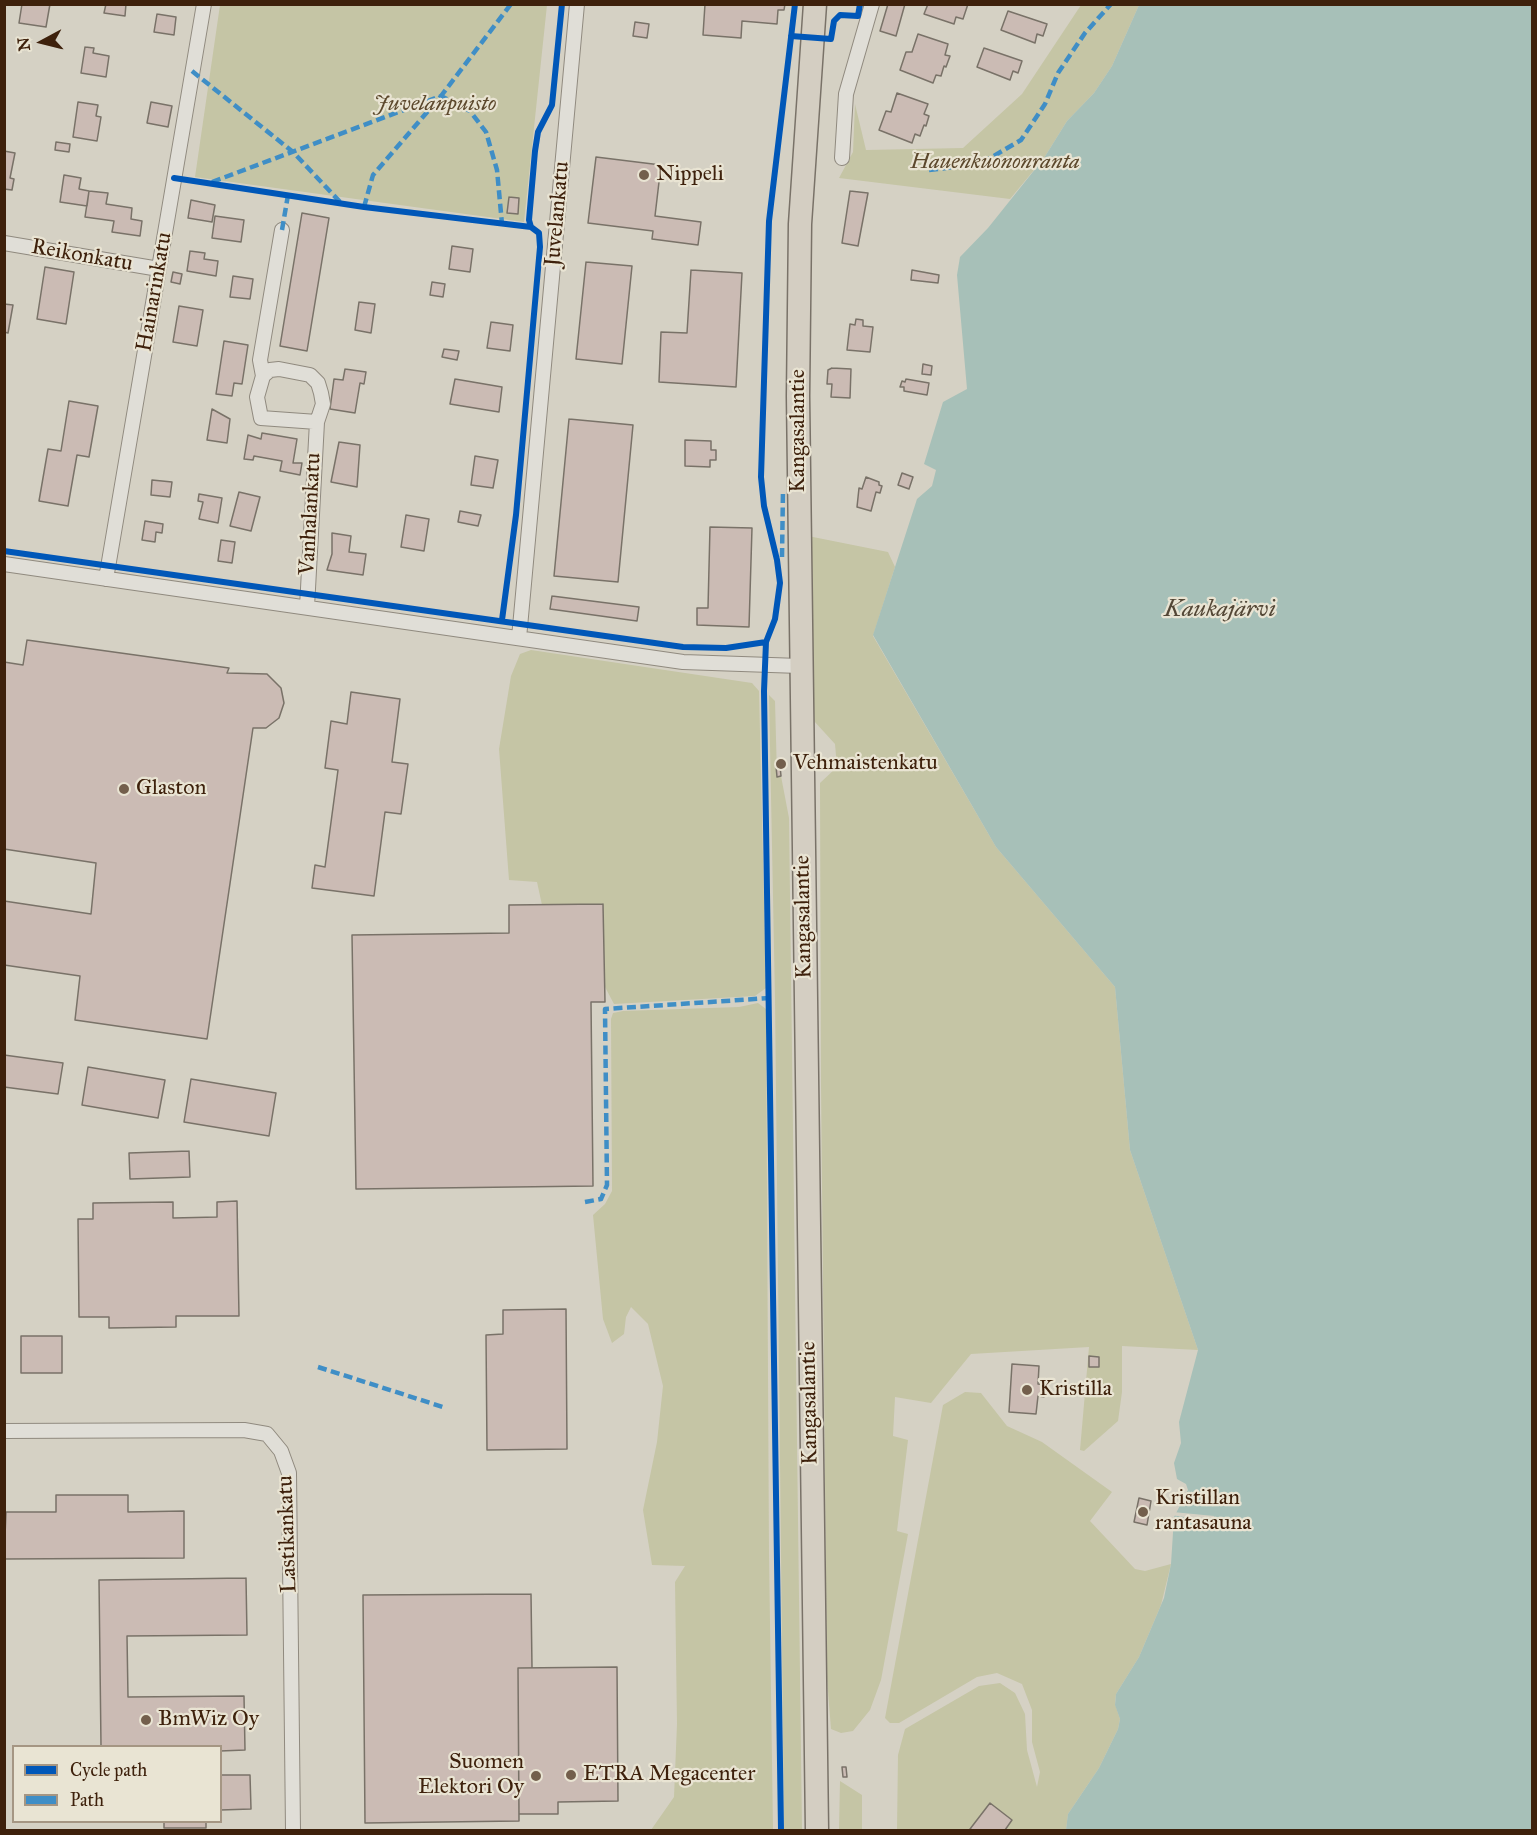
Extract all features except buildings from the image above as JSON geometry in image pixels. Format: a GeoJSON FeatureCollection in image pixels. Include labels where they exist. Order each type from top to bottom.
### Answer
{"type":"FeatureCollection","features":[{"type":"Feature","properties":{"kind":"main road","name":"Kangasalantie"},"geometry":{"type":"LineString","coordinates":[[815,4],[800,257],[800,666],[817,1830]]}},
{"type":"Feature","properties":{"kind":"street","name":"Hainarinkatu"},"geometry":{"type":"LineString","coordinates":[[106,579],[204,4]]}},
{"type":"Feature","properties":{"kind":"street","name":"Juvelankatu"},"geometry":{"type":"LineString","coordinates":[[519,638],[577,4]]}},
{"type":"Feature","properties":{"kind":"street"},"geometry":{"type":"LineString","coordinates":[[842,158],[846,94],[872,4]]}},
{"type":"Feature","properties":{"kind":"street"},"geometry":{"type":"LineString","coordinates":[[263,376],[260,360],[282,230]]}},
{"type":"Feature","properties":{"kind":"street","name":"Reikonkatu"},"geometry":{"type":"LineString","coordinates":[[4,243],[159,269]]}},
{"type":"Feature","properties":{"kind":"street","name":"Vanhalankatu"},"geometry":{"type":"LineString","coordinates":[[307,607],[316,422],[323,404],[318,383],[310,375],[279,369],[270,370],[263,376],[256,397],[261,418],[316,422]]}},
{"type":"Feature","properties":{"kind":"street"},"geometry":{"type":"LineString","coordinates":[[4,564],[683,662],[800,666]]}},
{"type":"Feature","properties":{"kind":"street","name":"Lastikankatu"},"geometry":{"type":"LineString","coordinates":[[4,1431],[244,1430],[267,1434],[281,1451],[289,1473],[293,1830]]}},
{"type":"Feature","properties":{"kind":"green space","name":"Juvelanpuisto"},"geometry":{"type":"Polygon","coordinates":[[[220,5],[547,5],[524,222],[195,177],[220,5]]]}},
{"type":"Feature","properties":{"kind":"green space","name":"Hauenkuononranta"},"geometry":{"type":"Polygon","coordinates":[[[1081,5],[1139,5],[1112,66],[1094,93],[1067,121],[1044,158],[1010,199],[839,178],[853,152],[855,104],[866,150],[963,148],[1022,94],[1081,5]]]}},
{"type":"Feature","properties":{"kind":"green space"},"geometry":{"type":"Polygon","coordinates":[[[808,536],[888,552],[895,567],[873,636],[996,847],[1115,987],[1130,1150],[1198,1350],[1122,1346],[1122,1392],[1118,1421],[1084,1451],[1080,1450],[1089,1347],[971,1354],[931,1403],[895,1397],[893,1436],[908,1440],[897,1531],[908,1534],[881,1680],[870,1710],[853,1731],[841,1733],[831,1729],[827,1679],[821,1086],[820,783],[837,767],[835,744],[814,721],[808,536]]]}},
{"type":"Feature","properties":{"kind":"green space"},"geometry":{"type":"Polygon","coordinates":[[[531,650],[752,683],[759,691],[766,988],[755,996],[614,1004],[605,987],[603,904],[542,905],[537,882],[509,880],[499,749],[511,676],[520,654],[531,650]]]}},
{"type":"Feature","properties":{"kind":"green space"},"geometry":{"type":"Polygon","coordinates":[[[769,695],[775,701],[777,776],[781,776],[789,818],[802,1830],[784,1830],[775,998],[769,695]]]}},
{"type":"Feature","properties":{"kind":"green space"},"geometry":{"type":"Polygon","coordinates":[[[758,1003],[766,1009],[773,1830],[651,1830],[674,1797],[677,1724],[675,1582],[685,1566],[652,1565],[643,1510],[657,1442],[663,1386],[648,1324],[631,1307],[626,1317],[624,1334],[612,1343],[603,1319],[593,1215],[605,1204],[612,1191],[611,1019],[613,1013],[623,1011],[739,1007],[758,1003]]]}},
{"type":"Feature","properties":{"kind":"green space"},"geometry":{"type":"Polygon","coordinates":[[[965,1392],[981,1393],[1007,1426],[1042,1442],[1112,1492],[1090,1521],[1135,1569],[1145,1571],[1171,1564],[1161,1605],[1139,1657],[1116,1694],[1115,1704],[1120,1719],[1118,1729],[1099,1768],[1068,1814],[1066,1830],[1005,1830],[1012,1820],[990,1804],[972,1830],[897,1830],[898,1755],[905,1729],[979,1686],[1000,1683],[1015,1693],[1025,1714],[1027,1750],[1037,1787],[1040,1772],[1032,1742],[1032,1710],[1022,1684],[997,1673],[977,1677],[899,1723],[890,1723],[885,1718],[943,1405],[965,1392]]]}},
{"type":"Feature","properties":{"kind":"green space"},"geometry":{"type":"Polygon","coordinates":[[[840,1781],[862,1795],[862,1830],[839,1830],[840,1781]]]}},
{"type":"Feature","properties":{"kind":"water","name":"Kaukajärvi"},"geometry":{"type":"Polygon","coordinates":[[[1139,5],[1532,5],[1532,1830],[1066,1830],[1068,1814],[1099,1768],[1118,1729],[1120,1719],[1115,1705],[1116,1694],[1139,1657],[1164,1598],[1171,1564],[1174,1517],[1188,1490],[1186,1484],[1177,1479],[1174,1463],[1181,1443],[1179,1422],[1198,1350],[1130,1150],[1115,987],[996,847],[873,635],[917,499],[932,486],[936,470],[924,464],[943,402],[967,389],[957,275],[960,257],[988,228],[1044,158],[1067,121],[1094,93],[1112,66],[1139,5]]]}},
{"type":"Feature","properties":{"kind":"pier"},"geometry":{"type":"Polygon","coordinates":[[[1173,1512],[1214,1516],[1213,1525],[1209,1524],[1210,1521],[1171,1515],[1173,1512]]]}},
{"type":"Feature","properties":{"kind":"marked path"},"geometry":{"type":"LineString","coordinates":[[212,182],[441,96],[511,4]]}},
{"type":"Feature","properties":{"kind":"marked path"},"geometry":{"type":"LineString","coordinates":[[929,170],[980,164],[1021,140],[1045,104],[1058,73],[1085,33],[1111,4]]}},
{"type":"Feature","properties":{"kind":"marked path"},"geometry":{"type":"LineString","coordinates":[[192,71],[293,152],[341,203]]}},
{"type":"Feature","properties":{"kind":"marked path"},"geometry":{"type":"LineString","coordinates":[[364,207],[373,175],[441,96],[470,111],[486,132],[497,170],[502,224]]}},
{"type":"Feature","properties":{"kind":"marked path"},"geometry":{"type":"LineString","coordinates":[[282,230],[288,195]]}},
{"type":"Feature","properties":{"kind":"marked path"},"geometry":{"type":"LineString","coordinates":[[782,557],[783,490]]}},
{"type":"Feature","properties":{"kind":"marked path"},"geometry":{"type":"LineString","coordinates":[[585,1202],[601,1199],[607,1185],[605,1009],[770,998]]}},
{"type":"Feature","properties":{"kind":"marked path"},"geometry":{"type":"LineString","coordinates":[[318,1367],[443,1407]]}},
{"type":"Feature","properties":{"kind":"cycle path"},"geometry":{"type":"LineString","coordinates":[[502,620],[516,515],[540,247],[539,233],[531,227],[529,220],[535,151],[538,132],[552,105],[562,4]]}},
{"type":"Feature","properties":{"kind":"cycle path"},"geometry":{"type":"LineString","coordinates":[[781,1830],[764,691],[766,642],[775,619],[780,583],[764,506],[761,477],[769,221],[795,4]]}},
{"type":"Feature","properties":{"kind":"cycle path"},"geometry":{"type":"LineString","coordinates":[[791,36],[831,39],[834,21],[840,15],[858,16],[860,4]]}},
{"type":"Feature","properties":{"kind":"cycle path"},"geometry":{"type":"LineString","coordinates":[[174,178],[364,207],[531,227]]}},
{"type":"Feature","properties":{"kind":"cycle path"},"geometry":{"type":"LineString","coordinates":[[4,551],[683,647],[726,648],[766,642]]}},
{"type":"Feature","properties":{"kind":"place","name":"Nippeli"},"geometry":{"type":"Point","coordinates":[644,175]}},
{"type":"Feature","properties":{"kind":"place","name":"Vehmaistenkatu"},"geometry":{"type":"Point","coordinates":[781,764]}},
{"type":"Feature","properties":{"kind":"place","name":"Glaston"},"geometry":{"type":"Point","coordinates":[124,789]}},
{"type":"Feature","properties":{"kind":"place","name":"Kristilla"},"geometry":{"type":"Point","coordinates":[1027,1390]}},
{"type":"Feature","properties":{"kind":"place","name":"Kristillan rantasauna"},"geometry":{"type":"Point","coordinates":[1143,1512]}},
{"type":"Feature","properties":{"kind":"place","name":"BmWiz Oy"},"geometry":{"type":"Point","coordinates":[146,1720]}},
{"type":"Feature","properties":{"kind":"place","name":"ETRA Megacenter"},"geometry":{"type":"Point","coordinates":[571,1775]}},
{"type":"Feature","properties":{"kind":"place","name":"Suomen Elektori Oy"},"geometry":{"type":"Point","coordinates":[536,1776]}}]}
